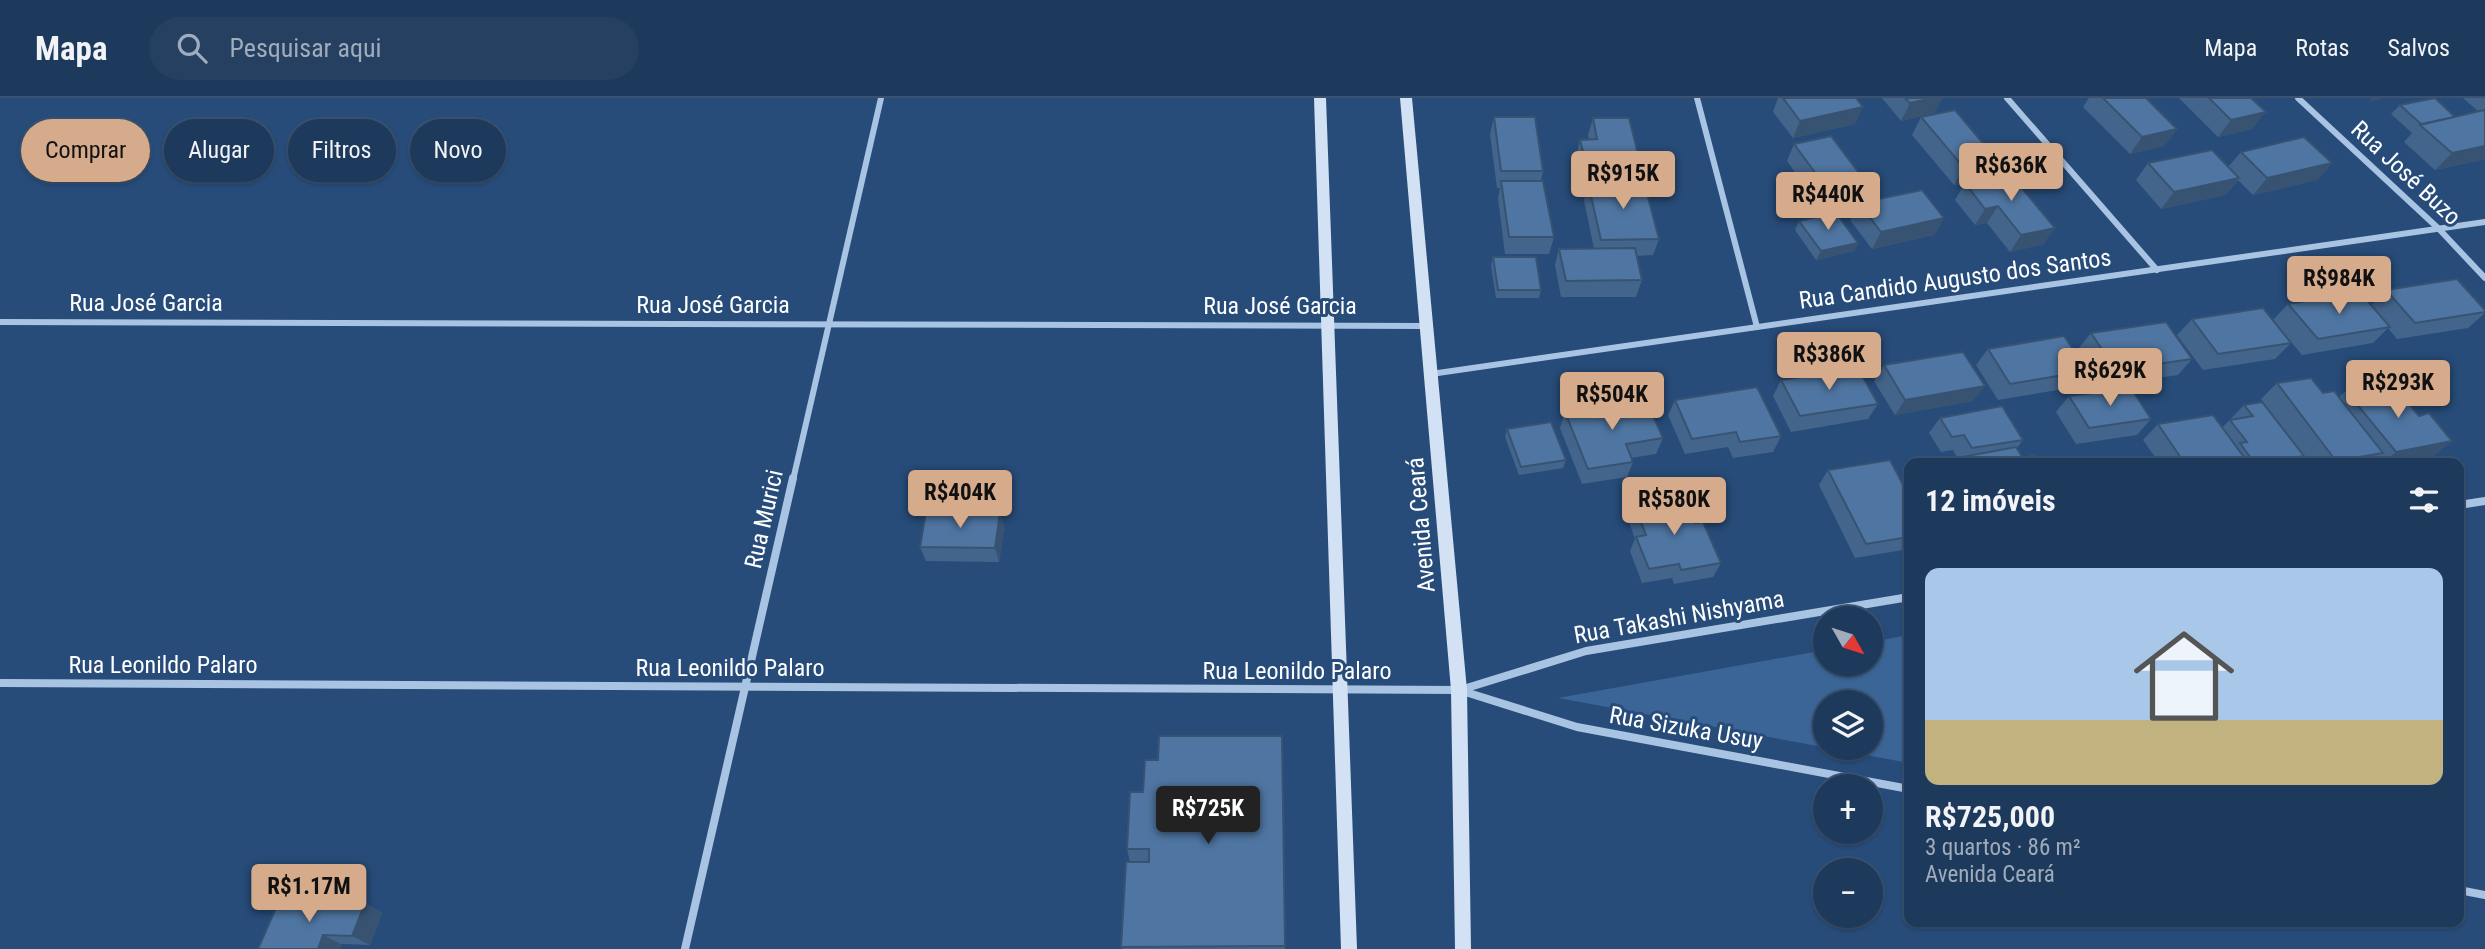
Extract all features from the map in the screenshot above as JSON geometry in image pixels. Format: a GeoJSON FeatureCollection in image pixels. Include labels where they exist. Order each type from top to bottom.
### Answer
{"type":"FeatureCollection","features":[{"type":"Feature","properties":{"kind":"street","name":"Rua Murici"},"geometry":{"type":"LineString","coordinates":[[685,949],[881,98]]}},
{"type":"Feature","properties":{"kind":"street"},"geometry":{"type":"LineString","coordinates":[[1320,98],[1349,949]]}},
{"type":"Feature","properties":{"kind":"street","name":"Avenida Ceará"},"geometry":{"type":"LineString","coordinates":[[1406,98],[1459,690],[1463,949]]}},
{"type":"Feature","properties":{"kind":"street"},"geometry":{"type":"LineString","coordinates":[[1697,98],[1757,327]]}},
{"type":"Feature","properties":{"kind":"street"},"geometry":{"type":"LineString","coordinates":[[2007,98],[2157,270]]}},
{"type":"Feature","properties":{"kind":"street","name":"Rua José Buzo"},"geometry":{"type":"LineString","coordinates":[[2298,98],[2439,229],[2485,278]]}},
{"type":"Feature","properties":{"kind":"street","name":"Rua Candido Augusto dos Santos"},"geometry":{"type":"LineString","coordinates":[[1431,374],[2485,222]]}},
{"type":"Feature","properties":{"kind":"street","name":"Rua José Garcia"},"geometry":{"type":"LineString","coordinates":[[0,322],[1427,326]]}},
{"type":"Feature","properties":{"kind":"street"},"geometry":{"type":"LineString","coordinates":[[2464,504],[2485,501]]}},
{"type":"Feature","properties":{"kind":"street","name":"Rua Takashi Nishyama"},"geometry":{"type":"LineString","coordinates":[[1459,690],[1586,651],[1904,598]]}},
{"type":"Feature","properties":{"kind":"street","name":"Rua Leonildo Palaro"},"geometry":{"type":"LineString","coordinates":[[0,683],[1459,690]]}},
{"type":"Feature","properties":{"kind":"street","name":"Rua Sizuka Usuy"},"geometry":{"type":"LineString","coordinates":[[1459,690],[1577,727],[1904,788]]}},
{"type":"Feature","properties":{"kind":"street"},"geometry":{"type":"LineString","coordinates":[[2464,891],[2485,895]]}},
{"type":"Feature","properties":{"kind":"shaded area"},"geometry":{"type":"Polygon","coordinates":[[[1904,636],[1904,762],[1883,758],[1883,690],[1813,690],[1813,745],[1558,698],[1813,652],[1813,676],[1883,676],[1883,640],[1904,636]]]}},
{"type":"Feature","properties":{"kind":"building"},"geometry":{"type":"Polygon","coordinates":[[[1783,98],[1856,98],[1863,107],[1800,121],[1783,98]]]}},
{"type":"Feature","properties":{"kind":"building"},"geometry":{"type":"Polygon","coordinates":[[[1905,98],[1933,98],[1910,103],[1905,98]]]}},
{"type":"Feature","properties":{"kind":"building"},"geometry":{"type":"Polygon","coordinates":[[[2103,98],[2146,98],[2177,129],[2142,137],[2103,98]]]}},
{"type":"Feature","properties":{"kind":"building"},"geometry":{"type":"Polygon","coordinates":[[[2209,98],[2251,98],[2266,112],[2231,120],[2209,98]]]}},
{"type":"Feature","properties":{"kind":"building"},"geometry":{"type":"Polygon","coordinates":[[[2435,98],[2455,117],[2421,124],[2400,105],[2435,98]]]}},
{"type":"Feature","properties":{"kind":"building"},"geometry":{"type":"Polygon","coordinates":[[[1955,110],[1998,161],[1964,168],[1921,117],[1955,110]]]}},
{"type":"Feature","properties":{"kind":"building"},"geometry":{"type":"Polygon","coordinates":[[[2484,110],[2485,146],[2452,153],[2420,125],[2484,110]]]}},
{"type":"Feature","properties":{"kind":"building"},"geometry":{"type":"Polygon","coordinates":[[[1494,117],[1535,117],[1543,171],[1501,171],[1494,117]]]}},
{"type":"Feature","properties":{"kind":"building"},"geometry":{"type":"Polygon","coordinates":[[[1593,118],[1629,118],[1641,166],[1587,167],[1580,140],[1597,139],[1593,118]]]}},
{"type":"Feature","properties":{"kind":"building"},"geometry":{"type":"Polygon","coordinates":[[[1831,136],[1871,189],[1833,197],[1794,144],[1831,136]]]}},
{"type":"Feature","properties":{"kind":"building"},"geometry":{"type":"Polygon","coordinates":[[[2304,137],[2332,163],[2267,178],[2241,152],[2304,137]]]}},
{"type":"Feature","properties":{"kind":"building"},"geometry":{"type":"Polygon","coordinates":[[[2212,150],[2239,178],[2174,192],[2148,163],[2212,150]]]}},
{"type":"Feature","properties":{"kind":"building"},"geometry":{"type":"Polygon","coordinates":[[[2010,174],[2055,228],[2021,235],[1998,206],[1985,209],[1965,183],[2010,174]]]}},
{"type":"Feature","properties":{"kind":"building"},"geometry":{"type":"Polygon","coordinates":[[[1501,181],[1543,181],[1554,237],[1509,237],[1501,181]]]}},
{"type":"Feature","properties":{"kind":"building"},"geometry":{"type":"Polygon","coordinates":[[[1644,182],[1659,239],[1601,240],[1588,183],[1644,182]]]}},
{"type":"Feature","properties":{"kind":"building"},"geometry":{"type":"Polygon","coordinates":[[[1922,190],[1944,218],[1881,232],[1859,203],[1922,190]]]}},
{"type":"Feature","properties":{"kind":"building"},"geometry":{"type":"Polygon","coordinates":[[[1836,213],[1858,243],[1821,251],[1799,221],[1836,213]]]}},
{"type":"Feature","properties":{"kind":"building"},"geometry":{"type":"Polygon","coordinates":[[[1635,248],[1642,280],[1566,281],[1559,249],[1635,248]]]}},
{"type":"Feature","properties":{"kind":"building"},"geometry":{"type":"Polygon","coordinates":[[[1493,257],[1536,257],[1541,290],[1498,290],[1493,257]]]}},
{"type":"Feature","properties":{"kind":"building"},"geometry":{"type":"Polygon","coordinates":[[[2457,279],[2485,312],[2415,323],[2386,290],[2457,279]]]}},
{"type":"Feature","properties":{"kind":"building"},"geometry":{"type":"Polygon","coordinates":[[[2360,292],[2390,327],[2318,339],[2288,304],[2360,292]]]}},
{"type":"Feature","properties":{"kind":"building"},"geometry":{"type":"Polygon","coordinates":[[[2263,308],[2291,343],[2218,354],[2192,319],[2263,308]]]}},
{"type":"Feature","properties":{"kind":"building"},"geometry":{"type":"Polygon","coordinates":[[[2166,322],[2192,359],[2116,370],[2091,333],[2166,322]]]}},
{"type":"Feature","properties":{"kind":"building"},"geometry":{"type":"Polygon","coordinates":[[[2064,336],[2088,371],[2010,384],[1988,349],[2064,336]]]}},
{"type":"Feature","properties":{"kind":"building"},"geometry":{"type":"Polygon","coordinates":[[[1963,352],[1985,386],[1905,400],[1884,365],[1963,352]]]}},
{"type":"Feature","properties":{"kind":"building"},"geometry":{"type":"Polygon","coordinates":[[[1858,368],[1878,404],[1800,416],[1781,380],[1858,368]]]}},
{"type":"Feature","properties":{"kind":"building"},"geometry":{"type":"Polygon","coordinates":[[[2311,378],[2323,393],[2334,391],[2383,453],[2334,458],[2277,383],[2311,378]]]}},
{"type":"Feature","properties":{"kind":"building"},"geometry":{"type":"Polygon","coordinates":[[[2376,386],[2383,394],[2398,391],[2419,416],[2429,413],[2452,441],[2396,452],[2346,391],[2376,386]]]}},
{"type":"Feature","properties":{"kind":"building"},"geometry":{"type":"Polygon","coordinates":[[[1757,387],[1781,436],[1740,442],[1736,432],[1692,439],[1675,400],[1757,387]]]}},
{"type":"Feature","properties":{"kind":"building"},"geometry":{"type":"Polygon","coordinates":[[[2131,388],[2151,419],[2089,428],[2069,396],[2131,388]]]}},
{"type":"Feature","properties":{"kind":"building"},"geometry":{"type":"Polygon","coordinates":[[[1646,400],[1663,438],[1626,444],[1633,462],[1588,469],[1565,412],[1646,400]]]}},
{"type":"Feature","properties":{"kind":"building"},"geometry":{"type":"Polygon","coordinates":[[[2262,402],[2304,456],[2251,458],[2240,443],[2247,442],[2230,420],[2253,416],[2244,405],[2262,402]]]}},
{"type":"Feature","properties":{"kind":"building"},"geometry":{"type":"Polygon","coordinates":[[[2002,406],[2023,440],[1972,448],[1964,435],[1952,437],[1940,418],[2002,406]]]}},
{"type":"Feature","properties":{"kind":"building"},"geometry":{"type":"Polygon","coordinates":[[[2213,415],[2245,458],[2181,458],[2158,424],[2213,415]]]}},
{"type":"Feature","properties":{"kind":"building"},"geometry":{"type":"Polygon","coordinates":[[[1551,422],[1566,460],[1521,467],[1507,429],[1551,422]]]}},
{"type":"Feature","properties":{"kind":"building"},"geometry":{"type":"Polygon","coordinates":[[[2016,447],[2023,458],[1963,458],[2016,447]]]}},
{"type":"Feature","properties":{"kind":"building"},"geometry":{"type":"Polygon","coordinates":[[[1890,460],[1904,487],[1904,538],[1866,544],[1828,470],[1890,460]]]}},
{"type":"Feature","properties":{"kind":"building"},"geometry":{"type":"Polygon","coordinates":[[[1684,499],[1695,523],[1703,522],[1721,563],[1681,570],[1679,564],[1649,569],[1636,537],[1646,535],[1635,507],[1684,499]]]}},
{"type":"Feature","properties":{"kind":"building"},"geometry":{"type":"Polygon","coordinates":[[[926,512],[1000,513],[995,548],[920,547],[926,512]]]}},
{"type":"Feature","properties":{"kind":"building"},"geometry":{"type":"Polygon","coordinates":[[[1159,736],[1282,736],[1285,946],[1121,947],[1126,862],[1149,862],[1149,849],[1127,849],[1130,792],[1143,792],[1145,760],[1158,760],[1159,736]]]}},
{"type":"Feature","properties":{"kind":"building"},"geometry":{"type":"Polygon","coordinates":[[[279,901],[365,903],[352,936],[323,935],[318,949],[258,949],[279,901]]]}}]}
